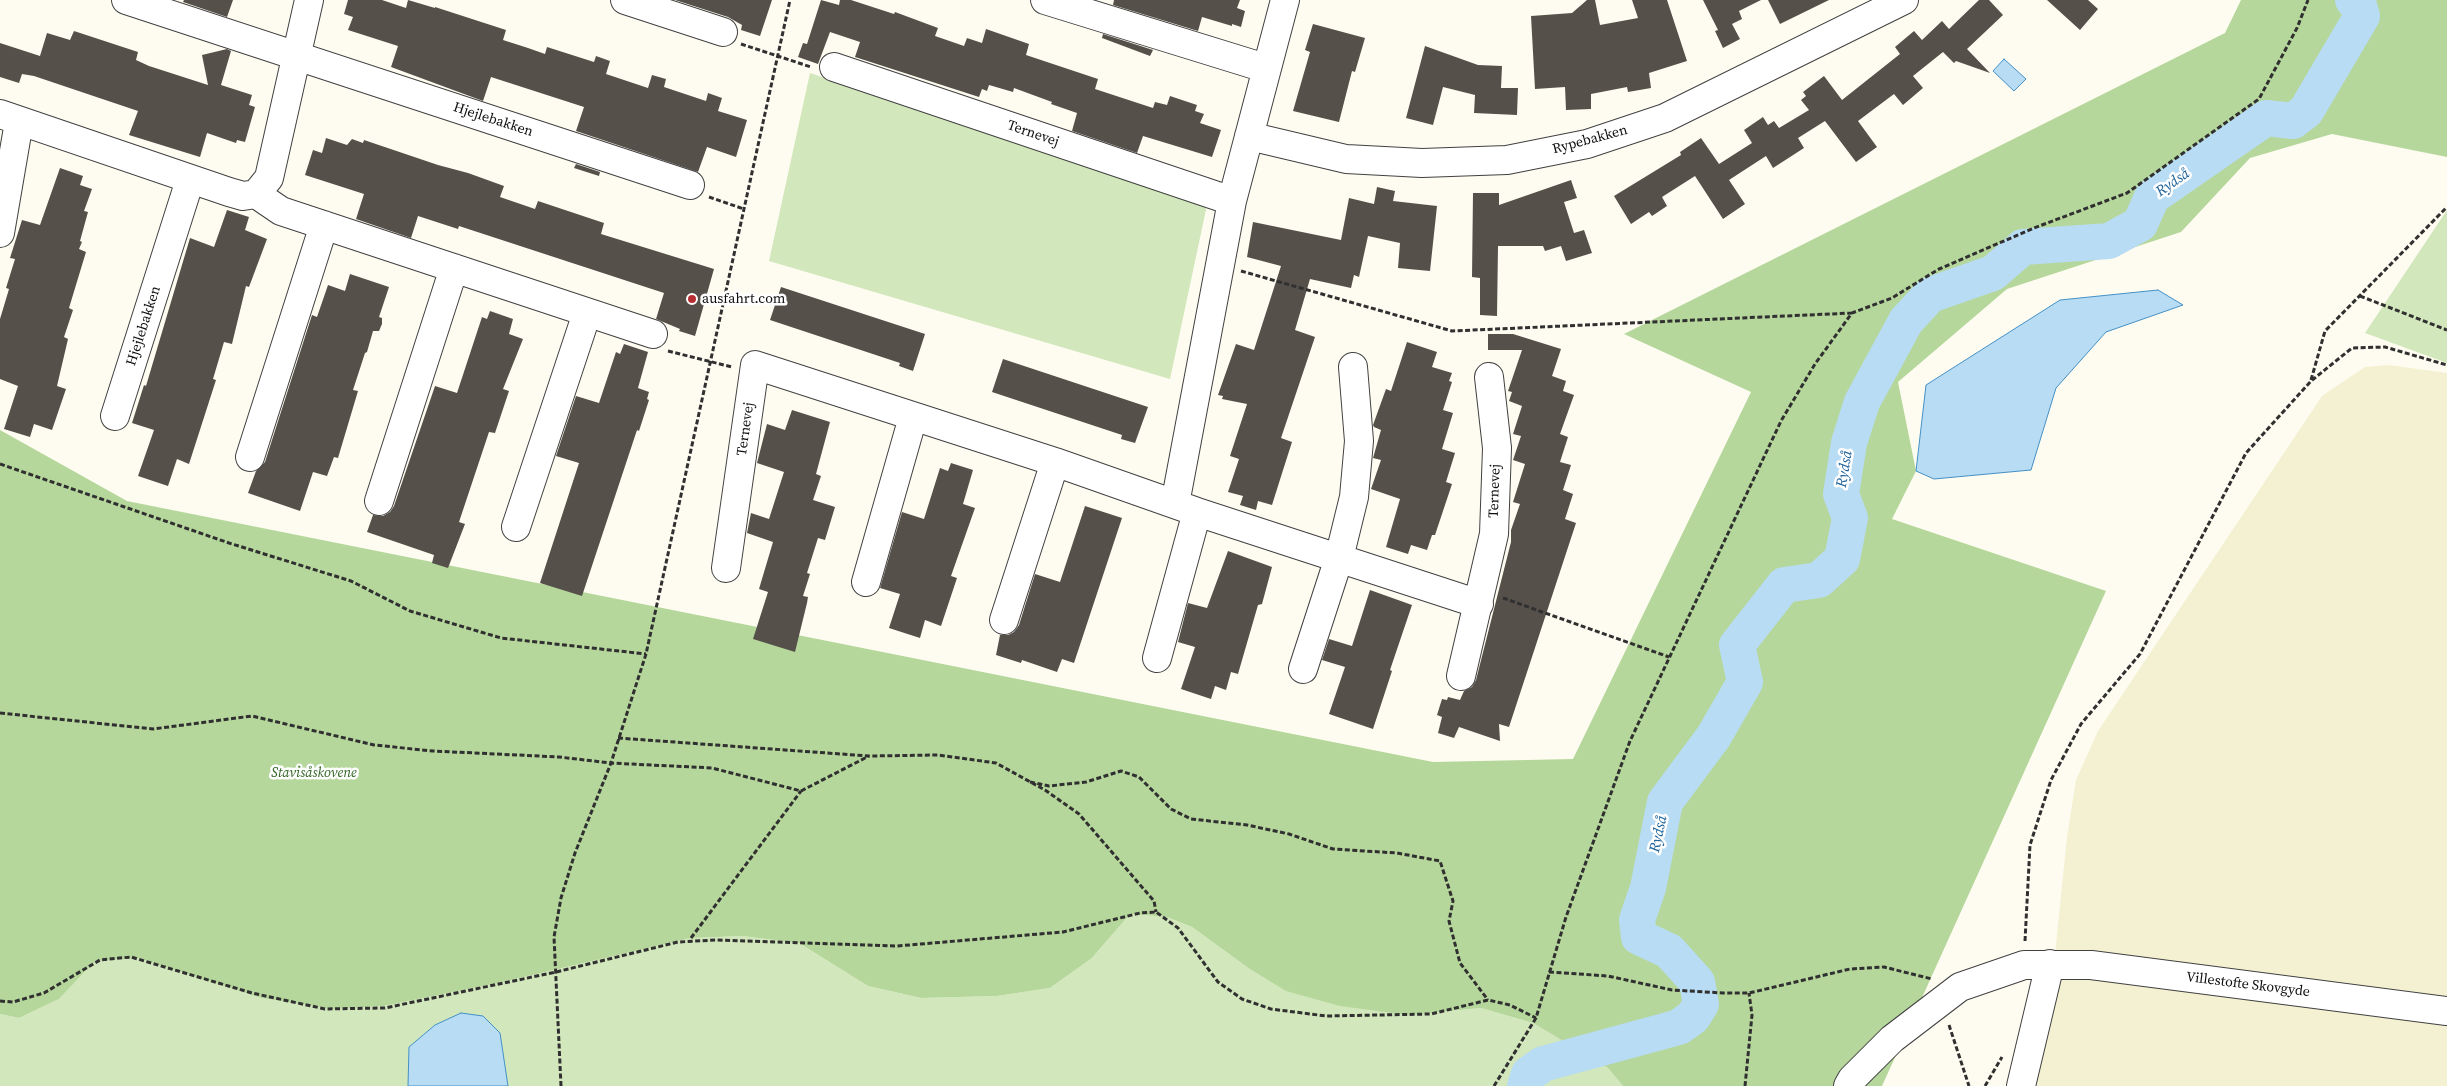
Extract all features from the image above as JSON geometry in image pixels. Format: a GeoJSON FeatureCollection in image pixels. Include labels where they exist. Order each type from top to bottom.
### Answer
{"type":"FeatureCollection","features":[{"type":"Feature","properties":{"kind":"street","name":"Hjejlebakken"},"geometry":{"type":"LineString","coordinates":[[126,0],[690,185]]}},
{"type":"Feature","properties":{"kind":"street"},"geometry":{"type":"LineString","coordinates":[[0,233],[10,118],[190,180],[243,196],[256,194],[269,178],[309,0]]}},
{"type":"Feature","properties":{"kind":"street"},"geometry":{"type":"LineString","coordinates":[[625,0],[723,32]]}},
{"type":"Feature","properties":{"kind":"street"},"geometry":{"type":"LineString","coordinates":[[1045,0],[1266,68]]}},
{"type":"Feature","properties":{"kind":"street"},"geometry":{"type":"LineString","coordinates":[[1157,658],[1186,508],[1232,201],[1285,0]]}},
{"type":"Feature","properties":{"kind":"street","name":"Rypebakken"},"geometry":{"type":"LineString","coordinates":[[1249,136],[1346,159],[1422,163],[1507,160],[1570,147],[1665,118],[1904,0]]}},
{"type":"Feature","properties":{"kind":"street","name":"Ternevej"},"geometry":{"type":"LineString","coordinates":[[834,68],[1232,201]]}},
{"type":"Feature","properties":{"kind":"street","name":"Hjejlebakken"},"geometry":{"type":"LineString","coordinates":[[114,416],[190,180]]}},
{"type":"Feature","properties":{"kind":"street"},"geometry":{"type":"LineString","coordinates":[[256,194],[281,212],[653,334]]}},
{"type":"Feature","properties":{"kind":"street"},"geometry":{"type":"LineString","coordinates":[[250,457],[324,225]]}},
{"type":"Feature","properties":{"kind":"street"},"geometry":{"type":"LineString","coordinates":[[379,501],[454,268]]}},
{"type":"Feature","properties":{"kind":"street"},"geometry":{"type":"LineString","coordinates":[[516,526],[587,313]]}},
{"type":"Feature","properties":{"kind":"street"},"geometry":{"type":"LineString","coordinates":[[754,365],[1055,462],[1186,508],[1479,604]]}},
{"type":"Feature","properties":{"kind":"street","name":"Ternevej"},"geometry":{"type":"LineString","coordinates":[[726,568],[754,365]]}},
{"type":"Feature","properties":{"kind":"street"},"geometry":{"type":"LineString","coordinates":[[1303,669],[1339,558],[1354,497],[1359,441],[1353,367]]}},
{"type":"Feature","properties":{"kind":"street","name":"Ternevej"},"geometry":{"type":"LineString","coordinates":[[1461,676],[1479,604],[1494,524],[1497,448],[1489,377]]}},
{"type":"Feature","properties":{"kind":"street"},"geometry":{"type":"LineString","coordinates":[[866,582],[913,417]]}},
{"type":"Feature","properties":{"kind":"street"},"geometry":{"type":"LineString","coordinates":[[1004,620],[1055,462]]}},
{"type":"Feature","properties":{"kind":"street"},"geometry":{"type":"LineString","coordinates":[[2020,1086],[2037,965]]}},
{"type":"Feature","properties":{"kind":"street","name":"Villestofte Skovgyde"},"geometry":{"type":"LineString","coordinates":[[1848,1086],[1852,1079],[1892,1039],[1951,994],[2037,965],[2091,965],[2447,1011]]}},
{"type":"Feature","properties":{"kind":"path"},"geometry":{"type":"LineString","coordinates":[[561,1086],[554,937],[561,898],[575,853],[610,763],[646,654],[776,56],[790,0]]}},
{"type":"Feature","properties":{"kind":"path"},"geometry":{"type":"LineString","coordinates":[[1221,265],[1452,331],[1852,313],[1892,298],[1939,269],[2034,228],[2127,192],[2259,98],[2297,28],[2308,0]]}},
{"type":"Feature","properties":{"kind":"path"},"geometry":{"type":"LineString","coordinates":[[723,32],[727,39],[776,56],[820,70],[834,68]]}},
{"type":"Feature","properties":{"kind":"path"},"geometry":{"type":"LineString","coordinates":[[690,185],[691,191],[744,209]]}},
{"type":"Feature","properties":{"kind":"path"},"geometry":{"type":"LineString","coordinates":[[2311,381],[2325,331],[2447,207]]}},
{"type":"Feature","properties":{"kind":"path"},"geometry":{"type":"LineString","coordinates":[[2360,296],[2447,330]]}},
{"type":"Feature","properties":{"kind":"path"},"geometry":{"type":"LineString","coordinates":[[1494,1086],[1536,1018],[1566,917],[1630,741],[1781,421],[1815,364],[1852,313]]}},
{"type":"Feature","properties":{"kind":"path"},"geometry":{"type":"LineString","coordinates":[[653,334],[659,348],[710,364],[738,368],[754,365]]}},
{"type":"Feature","properties":{"kind":"path"},"geometry":{"type":"LineString","coordinates":[[2037,965],[2030,845],[2051,780],[2081,724],[2140,654],[2246,453],[2311,381],[2352,348],[2385,347],[2447,365]]}},
{"type":"Feature","properties":{"kind":"path"},"geometry":{"type":"LineString","coordinates":[[0,464],[229,543],[350,581],[410,611],[501,638],[646,654]]}},
{"type":"Feature","properties":{"kind":"path"},"geometry":{"type":"LineString","coordinates":[[1521,604],[1669,657]]}},
{"type":"Feature","properties":{"kind":"path"},"geometry":{"type":"LineString","coordinates":[[0,713],[153,729],[252,716],[374,745],[433,751],[560,757],[610,763],[712,768],[801,791]]}},
{"type":"Feature","properties":{"kind":"path"},"geometry":{"type":"LineString","coordinates":[[618,738],[869,756],[938,755],[996,763],[1024,781],[1045,790],[1079,814],[1154,901],[1156,912]]}},
{"type":"Feature","properties":{"kind":"path"},"geometry":{"type":"LineString","coordinates":[[691,938],[801,791],[869,756]]}},
{"type":"Feature","properties":{"kind":"path"},"geometry":{"type":"LineString","coordinates":[[1024,781],[1049,786],[1077,783],[1120,770],[1139,777],[1171,809],[1191,819],[1247,825],[1289,834],[1333,849],[1397,853],[1440,861],[1453,901],[1450,922],[1460,963],[1488,1000]]}},
{"type":"Feature","properties":{"kind":"path"},"geometry":{"type":"LineString","coordinates":[[0,1001],[13,1002],[44,993],[100,960],[130,957],[252,993],[325,1009],[385,1008],[556,972],[678,942],[716,940],[897,946],[1063,932],[1140,913],[1156,912],[1178,928],[1218,982],[1242,999],[1271,1009],[1326,1016],[1431,1014],[1488,1000],[1510,1005],[1536,1018]]}},
{"type":"Feature","properties":{"kind":"path"},"geometry":{"type":"LineString","coordinates":[[1549,972],[1608,976],[1672,990],[1749,993],[1850,969],[1884,967],[1951,994],[1969,1086]]}},
{"type":"Feature","properties":{"kind":"path"},"geometry":{"type":"LineString","coordinates":[[1745,1086],[1751,1024],[1749,993]]}},
{"type":"Feature","properties":{"kind":"path"},"geometry":{"type":"LineString","coordinates":[[1985,1086],[2001,1060],[2003,1051]]}},
{"type":"Feature","properties":{"kind":"shaded area"},"geometry":{"type":"Polygon","coordinates":[[[2389,365],[2447,373],[2447,1003],[2055,954],[2067,837],[2076,780],[2098,731],[2322,396],[2365,367],[2389,365]]]}},
{"type":"Feature","properties":{"kind":"shaded area"},"geometry":{"type":"Polygon","coordinates":[[[2060,975],[2447,1018],[2447,1086],[2027,1086],[2060,975]]]}},
{"type":"Feature","properties":{"kind":"green space","name":"Stavisåskovene"},"geometry":{"type":"Polygon","coordinates":[[[2241,0],[2447,0],[2447,157],[2332,134],[2250,158],[2181,232],[2007,289],[1898,382],[1916,471],[1892,519],[2106,591],[1882,1086],[1623,1086],[1608,1068],[1533,1023],[1481,1008],[1408,1015],[1340,1006],[1286,991],[1247,967],[1192,927],[1167,917],[1130,914],[1092,958],[1050,988],[997,996],[921,998],[868,986],[799,943],[742,936],[691,938],[498,983],[384,1006],[333,1009],[261,998],[138,958],[95,961],[59,999],[19,1018],[0,1014],[0,430],[127,501],[1433,762],[1573,759],[1751,392],[1624,334],[2225,33],[2241,0]]]}},
{"type":"Feature","properties":{"kind":"green space"},"geometry":{"type":"Polygon","coordinates":[[[810,73],[1207,205],[1170,379],[769,261],[810,73]]]}},
{"type":"Feature","properties":{"kind":"green space"},"geometry":{"type":"Polygon","coordinates":[[[2447,210],[2447,363],[2365,333],[2447,210]]]}},
{"type":"Feature","properties":{"kind":"green space"},"geometry":{"type":"Polygon","coordinates":[[[1130,914],[1167,917],[1192,927],[1247,967],[1408,1015],[1481,1008],[1533,1023],[1608,1068],[1623,1086],[0,1086],[0,1014],[19,1018],[59,999],[95,961],[138,958],[261,998],[333,1009],[384,1006],[498,983],[691,938],[742,936],[799,943],[868,986],[921,998],[997,996],[1050,988],[1092,958],[1130,914]]]}},
{"type":"Feature","properties":{"kind":"water"},"geometry":{"type":"Polygon","coordinates":[[[2004,59],[2026,79],[2014,91],[1993,71],[2004,59]]]}},
{"type":"Feature","properties":{"kind":"water"},"geometry":{"type":"Polygon","coordinates":[[[2158,290],[2183,305],[2106,332],[2056,388],[2031,470],[1934,479],[1916,471],[1926,385],[2060,300],[2158,290]]]}},
{"type":"Feature","properties":{"kind":"water"},"geometry":{"type":"Polygon","coordinates":[[[461,1013],[483,1016],[500,1033],[508,1086],[408,1086],[409,1047],[435,1025],[461,1013]]]}},
{"type":"Feature","properties":{"kind":"building"},"geometry":{"type":"Polygon","coordinates":[[[184,0],[233,0],[227,17],[183,2],[184,0]]]}},
{"type":"Feature","properties":{"kind":"building"},"geometry":{"type":"Polygon","coordinates":[[[348,0],[382,0],[406,8],[408,0],[435,7],[506,30],[503,40],[545,54],[547,47],[594,62],[596,56],[610,61],[606,74],[648,88],[652,75],[666,79],[664,87],[706,101],[708,93],[722,98],[718,111],[747,120],[736,157],[707,147],[698,172],[576,131],[584,107],[491,77],[483,101],[391,67],[398,46],[348,30],[353,17],[344,14],[348,0]]]}},
{"type":"Feature","properties":{"kind":"building"},"geometry":{"type":"Polygon","coordinates":[[[675,0],[772,0],[760,36],[741,30],[742,25],[728,17],[675,0]]]}},
{"type":"Feature","properties":{"kind":"building"},"geometry":{"type":"Polygon","coordinates":[[[821,0],[839,5],[840,0],[851,0],[894,14],[895,12],[938,28],[935,36],[964,46],[967,38],[982,43],[986,29],[1029,44],[1026,55],[1098,79],[1095,89],[1153,108],[1155,102],[1167,105],[1170,96],[1197,105],[1195,111],[1204,114],[1200,123],[1221,130],[1212,157],[1143,136],[1137,153],[1072,131],[1077,113],[1051,104],[1052,102],[1014,88],[1013,92],[989,85],[987,91],[982,89],[979,97],[855,57],[860,42],[830,32],[818,64],[798,57],[803,43],[807,44],[821,0]]]}},
{"type":"Feature","properties":{"kind":"building"},"geometry":{"type":"Polygon","coordinates":[[[1114,0],[1240,0],[1237,8],[1245,11],[1241,27],[1202,17],[1198,31],[1113,5],[1114,0]]]}},
{"type":"Feature","properties":{"kind":"building"},"geometry":{"type":"Polygon","coordinates":[[[1587,0],[1595,0],[1600,25],[1638,18],[1632,0],[1667,0],[1687,61],[1649,73],[1651,88],[1628,92],[1627,87],[1591,94],[1591,109],[1566,110],[1565,87],[1535,89],[1531,16],[1572,13],[1587,0]]]}},
{"type":"Feature","properties":{"kind":"building"},"geometry":{"type":"Polygon","coordinates":[[[1703,0],[1761,0],[1739,11],[1742,19],[1732,24],[1740,39],[1723,48],[1715,31],[1718,30],[1703,0]]]}},
{"type":"Feature","properties":{"kind":"building"},"geometry":{"type":"Polygon","coordinates":[[[1768,0],[1829,0],[1780,24],[1768,0]]]}},
{"type":"Feature","properties":{"kind":"building"},"geometry":{"type":"Polygon","coordinates":[[[1979,0],[1989,0],[2003,15],[1967,49],[1990,73],[1956,61],[1954,63],[1943,52],[1913,76],[1923,88],[1903,105],[1894,94],[1858,121],[1877,147],[1856,162],[1825,121],[1798,138],[1804,148],[1773,168],[1766,156],[1729,180],[1745,204],[1723,219],[1695,176],[1662,197],[1667,206],[1652,216],[1649,212],[1631,224],[1614,196],[1681,155],[1680,152],[1701,138],[1719,164],[1752,143],[1744,130],[1763,117],[1768,125],[1774,121],[1779,128],[1809,110],[1801,100],[1806,96],[1803,92],[1824,76],[1842,100],[1900,54],[1895,47],[1914,31],[1922,40],[1942,21],[1949,29],[1979,0]]]}},
{"type":"Feature","properties":{"kind":"building"},"geometry":{"type":"Polygon","coordinates":[[[2047,0],[2088,0],[2098,9],[2080,30],[2047,0]]]}},
{"type":"Feature","properties":{"kind":"building"},"geometry":{"type":"Polygon","coordinates":[[[1313,24],[1365,38],[1355,72],[1352,71],[1339,122],[1293,111],[1310,52],[1305,50],[1313,24]]]}},
{"type":"Feature","properties":{"kind":"building"},"geometry":{"type":"Polygon","coordinates":[[[74,31],[138,52],[136,60],[208,85],[202,55],[227,49],[231,51],[221,85],[252,95],[249,105],[255,107],[245,142],[237,140],[236,143],[207,133],[200,157],[129,135],[138,111],[34,76],[22,74],[19,83],[0,77],[0,43],[40,56],[47,33],[70,40],[74,31]]]}},
{"type":"Feature","properties":{"kind":"building"},"geometry":{"type":"Polygon","coordinates":[[[1103,34],[1153,50],[1150,56],[1102,38],[1103,34]]]}},
{"type":"Feature","properties":{"kind":"building"},"geometry":{"type":"Polygon","coordinates":[[[1425,46],[1478,65],[1502,66],[1501,88],[1518,88],[1517,115],[1474,113],[1475,95],[1443,87],[1433,125],[1406,118],[1425,46]]]}},
{"type":"Feature","properties":{"kind":"building"},"geometry":{"type":"Polygon","coordinates":[[[326,138],[347,145],[352,139],[363,143],[364,140],[468,173],[504,186],[500,197],[535,209],[538,201],[604,223],[601,234],[714,269],[695,336],[679,331],[680,329],[656,319],[664,293],[459,226],[458,229],[418,216],[411,238],[356,219],[364,194],[305,175],[313,150],[322,153],[326,138]]]}},
{"type":"Feature","properties":{"kind":"building"},"geometry":{"type":"Polygon","coordinates":[[[576,164],[600,172],[599,176],[574,168],[576,164]]]}},
{"type":"Feature","properties":{"kind":"building"},"geometry":{"type":"Polygon","coordinates":[[[60,168],[83,176],[80,185],[92,189],[84,211],[88,212],[79,249],[86,252],[69,308],[73,310],[64,337],[68,339],[57,386],[66,389],[52,430],[34,424],[30,437],[4,429],[18,386],[0,379],[0,319],[9,289],[6,288],[15,259],[10,258],[22,220],[40,225],[60,168]]]}},
{"type":"Feature","properties":{"kind":"building"},"geometry":{"type":"Polygon","coordinates":[[[1571,180],[1577,198],[1564,202],[1574,233],[1584,230],[1592,253],[1566,261],[1561,246],[1545,251],[1543,246],[1498,246],[1497,316],[1480,315],[1480,278],[1472,277],[1473,193],[1499,193],[1499,205],[1571,180]]]}},
{"type":"Feature","properties":{"kind":"building"},"geometry":{"type":"Polygon","coordinates":[[[1377,187],[1395,191],[1393,201],[1437,206],[1430,271],[1398,268],[1400,243],[1368,236],[1359,277],[1354,275],[1351,288],[1310,279],[1295,330],[1315,337],[1281,438],[1292,442],[1272,505],[1258,501],[1256,510],[1240,505],[1243,496],[1228,492],[1239,459],[1230,456],[1247,404],[1222,399],[1223,396],[1218,395],[1236,344],[1254,350],[1281,266],[1247,257],[1253,222],[1341,240],[1349,198],[1374,204],[1377,187]]]}},
{"type":"Feature","properties":{"kind":"building"},"geometry":{"type":"Polygon","coordinates":[[[227,210],[249,217],[245,230],[267,239],[249,287],[246,286],[232,344],[224,342],[213,379],[216,380],[189,464],[177,459],[168,486],[138,476],[154,430],[132,423],[144,385],[146,386],[190,238],[214,247],[227,210]]]}},
{"type":"Feature","properties":{"kind":"building"},"geometry":{"type":"Polygon","coordinates":[[[350,274],[389,287],[379,317],[382,318],[382,324],[379,331],[373,331],[367,352],[365,353],[353,390],[358,391],[338,458],[334,457],[327,476],[313,472],[300,511],[248,493],[256,471],[265,462],[312,315],[317,317],[328,285],[345,291],[350,274]]]}},
{"type":"Feature","properties":{"kind":"building"},"geometry":{"type":"Polygon","coordinates":[[[781,287],[925,334],[913,371],[899,366],[900,363],[770,320],[781,287]]]}},
{"type":"Feature","properties":{"kind":"building"},"geometry":{"type":"Polygon","coordinates":[[[490,311],[513,319],[509,334],[523,339],[503,389],[509,391],[495,433],[489,432],[459,522],[465,524],[448,568],[432,563],[434,555],[367,532],[373,515],[383,516],[390,512],[394,506],[435,386],[457,393],[482,317],[487,319],[490,311]]]}},
{"type":"Feature","properties":{"kind":"building"},"geometry":{"type":"Polygon","coordinates":[[[1488,334],[1513,334],[1561,349],[1552,376],[1566,381],[1563,391],[1574,395],[1560,434],[1568,437],[1560,462],[1571,465],[1563,490],[1573,494],[1565,519],[1576,523],[1509,727],[1499,724],[1500,741],[1459,727],[1454,738],[1438,733],[1442,717],[1437,715],[1442,699],[1447,700],[1448,697],[1460,700],[1464,691],[1472,687],[1476,680],[1511,542],[1511,530],[1520,504],[1513,502],[1525,464],[1513,460],[1521,436],[1513,434],[1522,406],[1509,401],[1512,392],[1508,391],[1522,350],[1488,350],[1488,334]]]}},
{"type":"Feature","properties":{"kind":"building"},"geometry":{"type":"Polygon","coordinates":[[[1407,342],[1437,352],[1432,367],[1452,373],[1449,381],[1452,382],[1443,410],[1453,413],[1442,449],[1455,453],[1446,482],[1452,484],[1435,535],[1432,535],[1427,550],[1411,545],[1408,554],[1386,547],[1400,499],[1371,489],[1381,460],[1373,458],[1381,430],[1373,425],[1386,389],[1391,391],[1407,342]]]}},
{"type":"Feature","properties":{"kind":"building"},"geometry":{"type":"Polygon","coordinates":[[[624,344],[648,352],[638,388],[649,392],[647,399],[649,400],[639,431],[637,430],[582,596],[540,583],[579,463],[556,456],[576,396],[599,403],[616,352],[620,354],[624,344]]]}},
{"type":"Feature","properties":{"kind":"building"},"geometry":{"type":"Polygon","coordinates":[[[1003,359],[1148,407],[1135,443],[1121,439],[1122,435],[992,392],[1003,359]]]}},
{"type":"Feature","properties":{"kind":"building"},"geometry":{"type":"Polygon","coordinates":[[[792,410],[830,422],[816,474],[821,476],[813,500],[835,507],[825,540],[818,538],[807,573],[810,574],[803,596],[808,597],[795,652],[753,639],[768,592],[759,589],[773,542],[747,533],[751,513],[769,519],[784,472],[757,463],[767,424],[785,430],[792,410]]]}},
{"type":"Feature","properties":{"kind":"building"},"geometry":{"type":"Polygon","coordinates":[[[951,463],[973,470],[963,504],[975,508],[951,576],[957,578],[941,626],[925,620],[920,638],[889,628],[900,594],[880,588],[902,512],[924,519],[940,468],[948,471],[951,463]]]}},
{"type":"Feature","properties":{"kind":"building"},"geometry":{"type":"Polygon","coordinates":[[[1085,506],[1122,518],[1074,663],[1062,659],[1057,672],[1022,660],[1021,663],[996,655],[1000,635],[1008,635],[1014,632],[1019,625],[1035,574],[1060,582],[1085,506]]]}},
{"type":"Feature","properties":{"kind":"building"},"geometry":{"type":"Polygon","coordinates":[[[1228,551],[1272,567],[1262,604],[1258,605],[1238,674],[1231,672],[1226,690],[1215,686],[1211,699],[1181,689],[1195,647],[1178,642],[1188,603],[1207,608],[1228,551]]]}},
{"type":"Feature","properties":{"kind":"building"},"geometry":{"type":"Polygon","coordinates":[[[1370,590],[1412,605],[1373,729],[1329,714],[1345,667],[1322,660],[1329,639],[1352,646],[1370,590]]]}},
{"type":"Feature","properties":{"kind":"waterway","name":"Rydså"},"geometry":{"type":"LineString","coordinates":[[1525,1086],[1529,1074],[1543,1064],[1679,1027],[1693,1017],[1701,1004],[1697,982],[1669,951],[1639,937],[1637,920],[1648,888],[1665,802],[1714,736],[1745,682],[1737,645],[1784,585],[1819,580],[1842,559],[1850,518],[1841,494],[1849,443],[1862,402],[1906,321],[1930,295],[1993,273],[2023,247],[2109,241],[2140,224],[2152,197],[2266,118],[2293,121],[2306,111],[2362,16],[2358,2],[2353,0]]}},
{"type":"Feature","properties":{"kind":"place","name":"ausfahrt.com"},"geometry":{"type":"Point","coordinates":[692,299]}}]}
